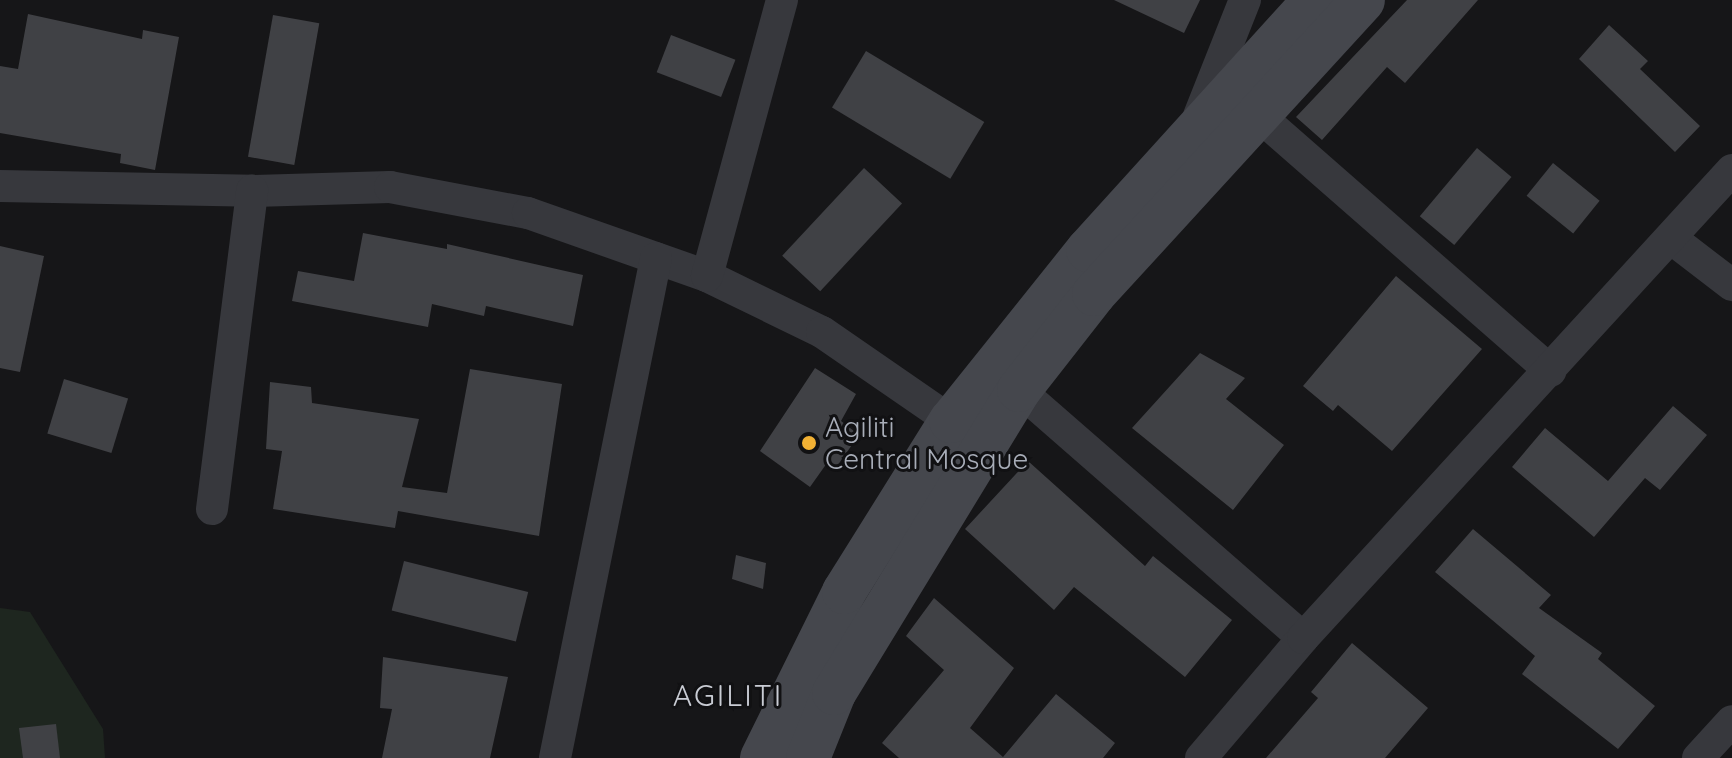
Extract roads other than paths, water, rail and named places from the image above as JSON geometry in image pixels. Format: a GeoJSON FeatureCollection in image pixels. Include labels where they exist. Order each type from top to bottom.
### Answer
{"type":"FeatureCollection","features":[{"type":"Feature","properties":{"kind":"street"},"geometry":{"type":"LineString","coordinates":[[707,276],[782,0]]}},
{"type":"Feature","properties":{"kind":"street"},"geometry":{"type":"LineString","coordinates":[[1191,135],[1245,0]]}},
{"type":"Feature","properties":{"kind":"street"},"geometry":{"type":"LineString","coordinates":[[762,758],[844,592],[951,421],[1042,303],[1315,0]]}},
{"type":"Feature","properties":{"kind":"street"},"geometry":{"type":"LineString","coordinates":[[808,758],[834,693],[1019,390],[1094,294],[1363,0]]}},
{"type":"Feature","properties":{"kind":"street"},"geometry":{"type":"LineString","coordinates":[[1257,114],[1551,371]]}},
{"type":"Feature","properties":{"kind":"street"},"geometry":{"type":"LineString","coordinates":[[1201,758],[1303,638],[1732,170]]}},
{"type":"Feature","properties":{"kind":"street"},"geometry":{"type":"LineString","coordinates":[[0,186],[252,191],[390,187],[528,213],[707,276],[822,332],[951,421]]}},
{"type":"Feature","properties":{"kind":"street"},"geometry":{"type":"LineString","coordinates":[[212,509],[252,191]]}},
{"type":"Feature","properties":{"kind":"street"},"geometry":{"type":"LineString","coordinates":[[1672,239],[1732,285]]}},
{"type":"Feature","properties":{"kind":"street"},"geometry":{"type":"LineString","coordinates":[[555,758],[656,258]]}},
{"type":"Feature","properties":{"kind":"street"},"geometry":{"type":"LineString","coordinates":[[1019,390],[1303,638]]}},
{"type":"Feature","properties":{"kind":"street"},"geometry":{"type":"LineString","coordinates":[[1698,758],[1732,721]]}},
{"type":"Feature","properties":{"kind":"place","name":"Agiliti Central Mosque"},"geometry":{"type":"Point","coordinates":[809,443]}},
{"type":"Feature","properties":{"kind":"district","name":"AGILITI"},"geometry":{"type":"Point","coordinates":[728,695]}}]}
